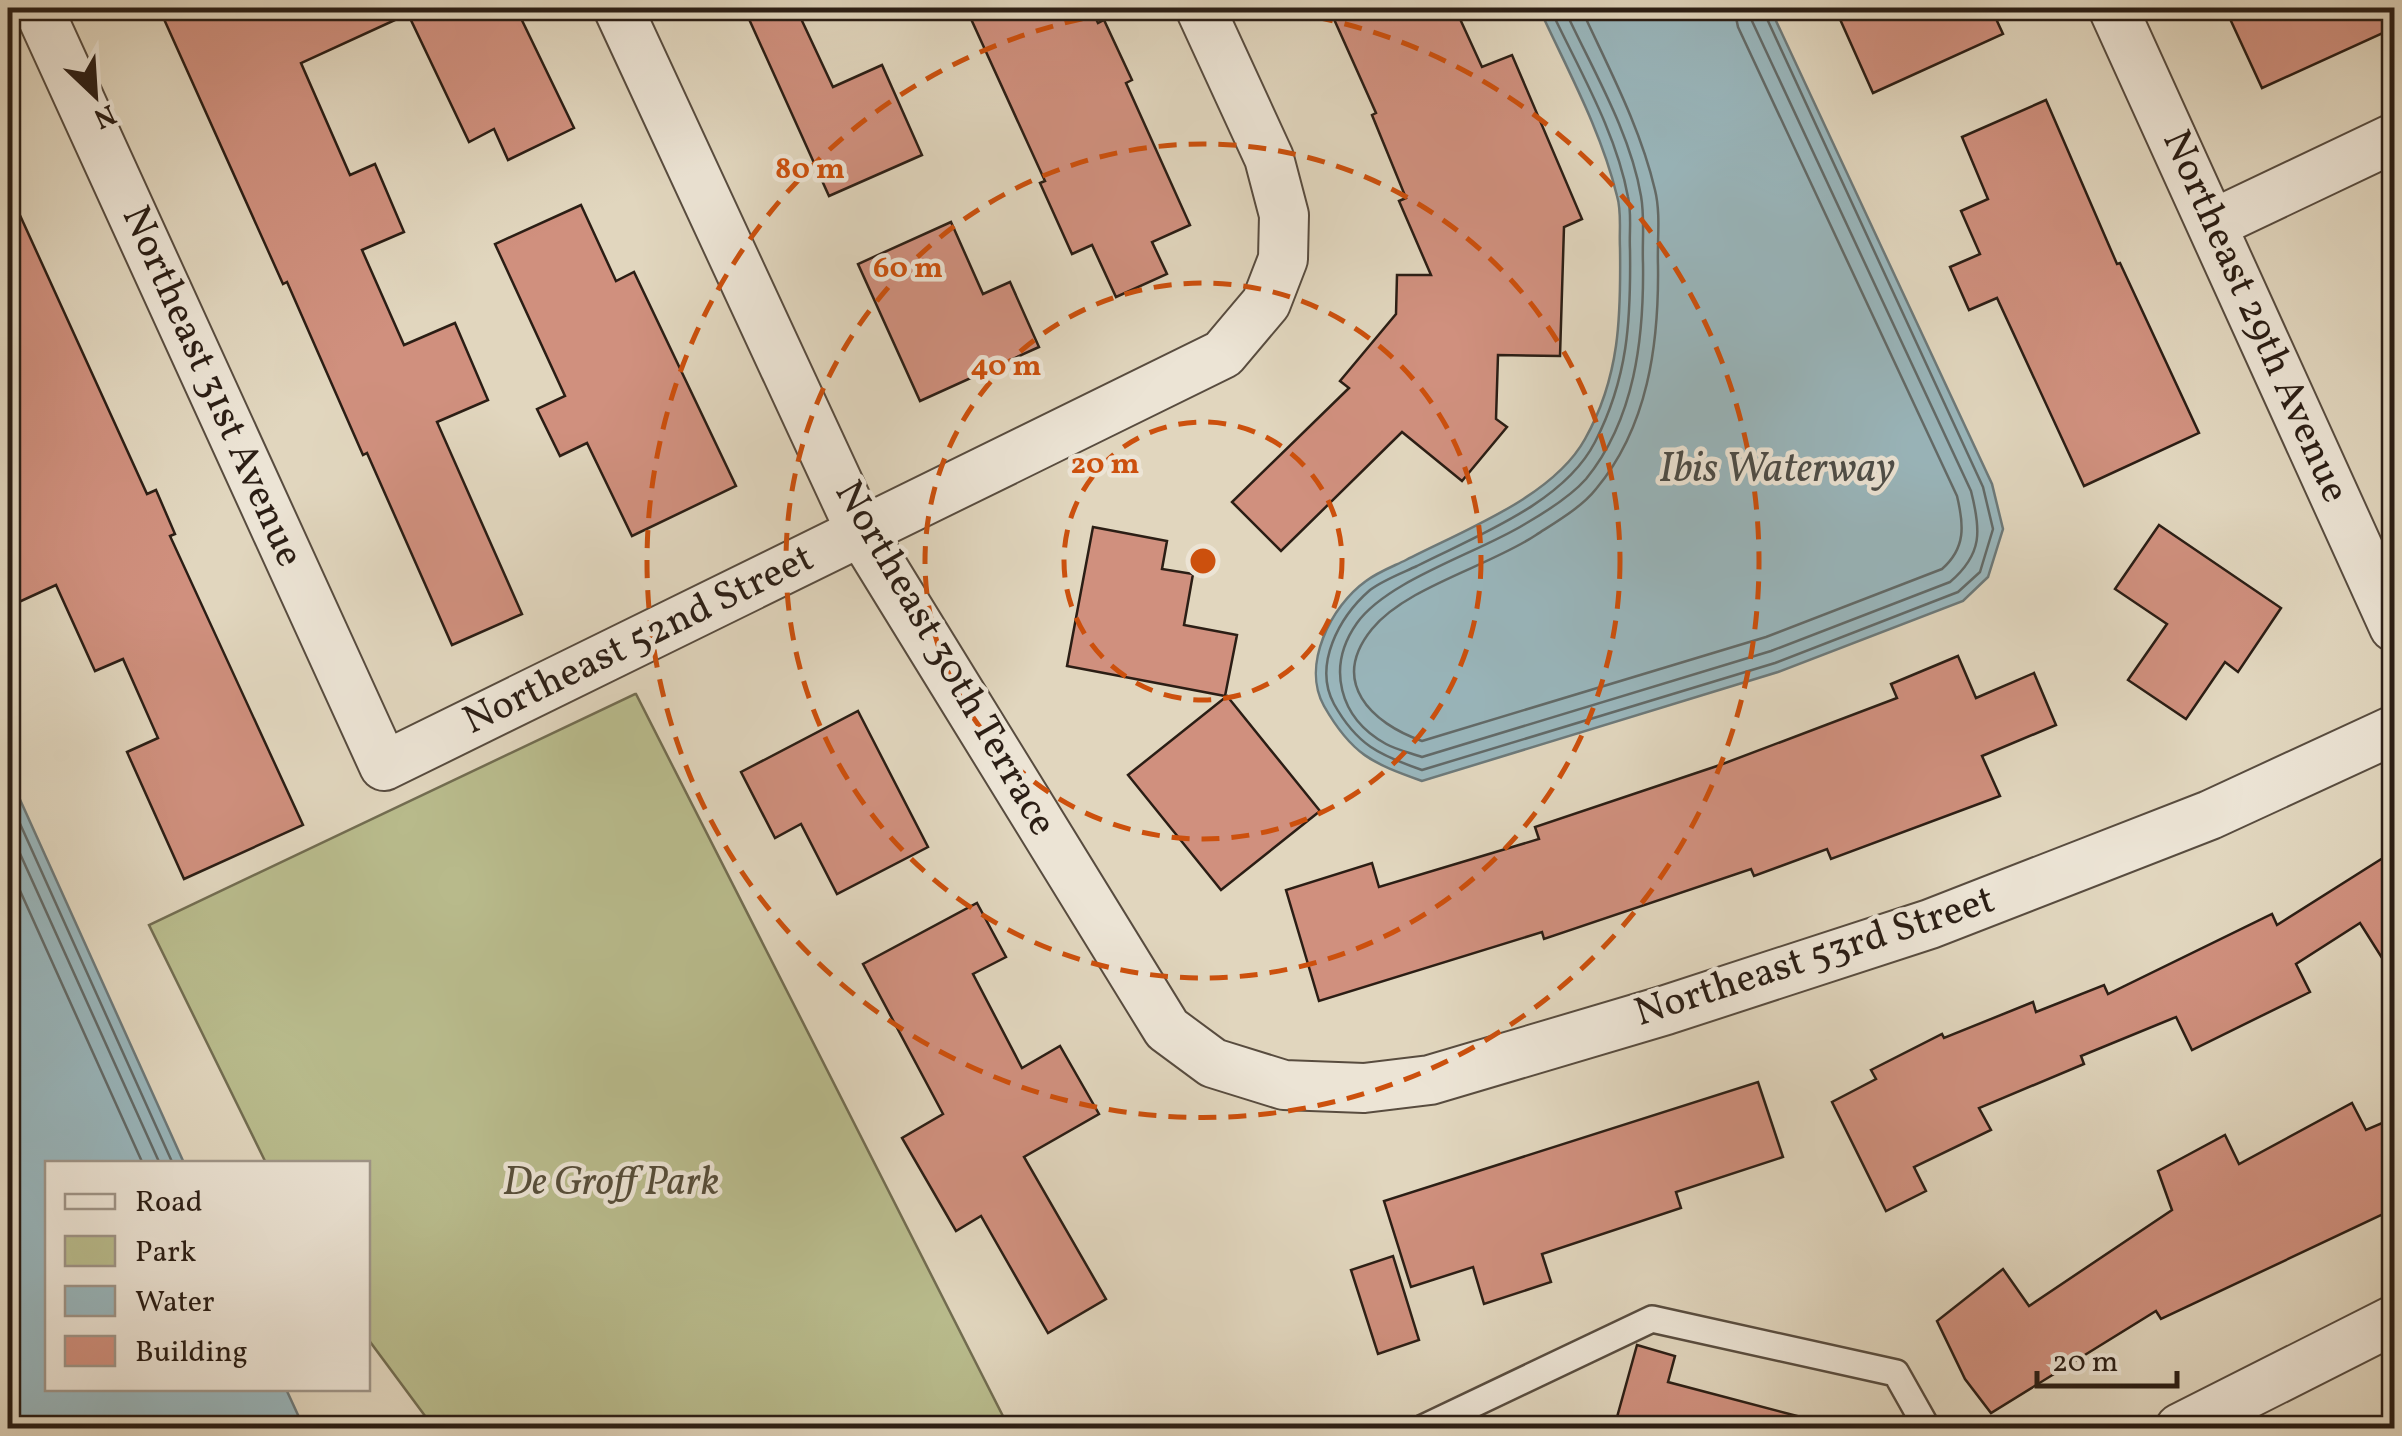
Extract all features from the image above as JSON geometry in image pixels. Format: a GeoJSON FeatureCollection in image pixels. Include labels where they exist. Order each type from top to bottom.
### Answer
{"type":"FeatureCollection","features":[{"type":"Feature","properties":{"kind":"street","name":"Northeast 31st Avenue"},"geometry":{"type":"LineString","coordinates":[[38,8],[384,766]]}},
{"type":"Feature","properties":{"kind":"street","name":"Northeast 30th Terrace"},"geometry":{"type":"LineString","coordinates":[[618,8],[861,532],[1166,1030],[1214,1063]]}},
{"type":"Feature","properties":{"kind":"street","name":"Northeast 52nd Street"},"geometry":{"type":"LineString","coordinates":[[384,766],[1222,354],[1266,303],[1283,259],[1284,215],[1270,158],[1200,8]]}},
{"type":"Feature","properties":{"kind":"street","name":"Northeast 29th Avenue"},"geometry":{"type":"LineString","coordinates":[[2113,8],[2394,627]]}},
{"type":"Feature","properties":{"kind":"street"},"geometry":{"type":"LineString","coordinates":[[2212,224],[2394,138]]}},
{"type":"Feature","properties":{"kind":"street","name":"Northeast 53rd Street"},"geometry":{"type":"LineString","coordinates":[[1214,1063],[1284,1085],[1364,1088],[1430,1080],[1666,1010],[1930,924],[2210,815],[2394,730]]}},
{"type":"Feature","properties":{"kind":"street"},"geometry":{"type":"LineString","coordinates":[[2180,1428],[2394,1320]]}},
{"type":"Feature","properties":{"kind":"lane"},"geometry":{"type":"LineString","coordinates":[[1423,1428],[1652,1319],[1896,1373],[1927,1428]]}},
{"type":"Feature","properties":{"kind":"green space","name":"De Groff Park"},"geometry":{"type":"Polygon","coordinates":[[[636,694],[1009,1428],[434,1428],[370,1342],[370,1161],[265,1161],[149,925],[636,694]]]}},
{"type":"Feature","properties":{"kind":"water","name":"Ibis Waterway"},"geometry":{"type":"Polygon","coordinates":[[[1539,8],[1770,8],[1992,484],[2003,529],[1988,577],[1963,601],[1778,672],[1422,781],[1365,755],[1334,723],[1318,690],[1316,673],[1323,638],[1341,605],[1366,581],[1480,524],[1552,478],[1570,460],[1597,416],[1616,346],[1619,202],[1593,124],[1539,8]]]}},
{"type":"Feature","properties":{"kind":"water"},"geometry":{"type":"Polygon","coordinates":[[[8,773],[183,1161],[45,1161],[45,1391],[287,1391],[304,1428],[8,1428],[8,773]]]}},
{"type":"Feature","properties":{"kind":"building"},"geometry":{"type":"Polygon","coordinates":[[[159,8],[516,8],[574,128],[508,160],[494,129],[469,142],[408,14],[301,63],[350,175],[375,164],[404,232],[362,250],[404,345],[455,323],[488,400],[437,422],[522,614],[452,645],[367,453],[363,455],[287,282],[283,284],[159,8]]]}},
{"type":"Feature","properties":{"kind":"building"},"geometry":{"type":"Polygon","coordinates":[[[744,8],[796,8],[833,87],[882,65],[922,155],[829,196],[744,8]]]}},
{"type":"Feature","properties":{"kind":"building"},"geometry":{"type":"Polygon","coordinates":[[[966,8],[1091,8],[1098,23],[1104,20],[1132,80],[1126,83],[1190,225],[1152,242],[1167,274],[1116,297],[1092,245],[1072,254],[1040,183],[1045,181],[966,8]]]}},
{"type":"Feature","properties":{"kind":"building"},"geometry":{"type":"Polygon","coordinates":[[[1329,8],[1455,8],[1482,67],[1512,55],[1582,219],[1564,227],[1560,356],[1498,355],[1496,419],[1507,427],[1462,481],[1402,432],[1281,551],[1232,502],[1349,388],[1340,381],[1396,314],[1397,275],[1431,275],[1399,201],[1406,198],[1372,115],[1376,113],[1329,8]]]}},
{"type":"Feature","properties":{"kind":"building"},"geometry":{"type":"Polygon","coordinates":[[[1835,8],[1991,8],[2003,34],[1873,93],[1835,8]]]}},
{"type":"Feature","properties":{"kind":"building"},"geometry":{"type":"Polygon","coordinates":[[[2225,8],[2394,8],[2394,28],[2262,88],[2225,8]]]}},
{"type":"Feature","properties":{"kind":"building"},"geometry":{"type":"Polygon","coordinates":[[[2046,100],[2117,264],[2120,263],[2199,433],[2084,486],[1997,298],[1969,310],[1950,267],[1980,254],[1961,211],[1988,199],[1962,137],[2046,100]]]}},
{"type":"Feature","properties":{"kind":"building"},"geometry":{"type":"Polygon","coordinates":[[[8,189],[147,494],[156,490],[175,534],[170,536],[303,825],[184,879],[127,752],[158,738],[123,659],[95,671],[56,585],[8,607],[8,189]]]}},
{"type":"Feature","properties":{"kind":"building"},"geometry":{"type":"Polygon","coordinates":[[[581,205],[616,281],[634,272],[736,486],[632,536],[587,443],[560,456],[537,409],[565,396],[495,244],[581,205]]]}},
{"type":"Feature","properties":{"kind":"building"},"geometry":{"type":"Polygon","coordinates":[[[951,222],[983,294],[1010,282],[1039,347],[920,401],[858,264],[951,222]]]}},
{"type":"Feature","properties":{"kind":"building"},"geometry":{"type":"Polygon","coordinates":[[[2159,525],[2281,608],[2238,672],[2225,662],[2186,719],[2128,680],[2167,624],[2115,589],[2159,525]]]}},
{"type":"Feature","properties":{"kind":"building"},"geometry":{"type":"Polygon","coordinates":[[[1093,527],[1167,541],[1162,569],[1193,574],[1184,625],[1237,635],[1225,696],[1067,666],[1093,527]]]}},
{"type":"Feature","properties":{"kind":"building"},"geometry":{"type":"Polygon","coordinates":[[[1958,656],[1976,698],[2034,673],[2056,725],[1982,756],[2000,796],[1831,859],[1827,849],[1754,876],[1751,869],[1544,939],[1542,932],[1319,1001],[1286,890],[1372,863],[1379,887],[1539,839],[1535,827],[1720,765],[1897,698],[1891,684],[1958,656]]]}},
{"type":"Feature","properties":{"kind":"building"},"geometry":{"type":"Polygon","coordinates":[[[1227,696],[1320,811],[1221,890],[1128,775],[1227,696]]]}},
{"type":"Feature","properties":{"kind":"building"},"geometry":{"type":"Polygon","coordinates":[[[858,711],[928,847],[837,894],[801,824],[775,838],[741,772],[858,711]]]}},
{"type":"Feature","properties":{"kind":"building"},"geometry":{"type":"Polygon","coordinates":[[[2394,851],[2394,977],[2360,923],[2296,964],[2310,992],[2192,1050],[2176,1017],[2081,1056],[2084,1064],[1979,1108],[1991,1130],[1914,1167],[1926,1191],[1886,1211],[1832,1102],[1876,1079],[1871,1070],[1942,1034],[1944,1038],[2033,1002],[2036,1012],[2104,985],[2108,994],[2272,914],[2277,925],[2394,851]]]}},
{"type":"Feature","properties":{"kind":"building"},"geometry":{"type":"Polygon","coordinates":[[[977,903],[1006,957],[973,974],[1022,1068],[1060,1046],[1099,1114],[1024,1157],[1106,1299],[1048,1333],[981,1216],[956,1231],[902,1138],[943,1114],[863,964],[977,903]]]}},
{"type":"Feature","properties":{"kind":"building"},"geometry":{"type":"Polygon","coordinates":[[[1758,1082],[1783,1157],[1676,1192],[1681,1208],[1542,1254],[1551,1282],[1484,1304],[1473,1267],[1411,1287],[1384,1201],[1758,1082]]]}},
{"type":"Feature","properties":{"kind":"building"},"geometry":{"type":"Polygon","coordinates":[[[2352,1103],[2366,1130],[2394,1118],[2394,1209],[2161,1319],[2156,1311],[1991,1413],[1965,1379],[1937,1321],[2003,1269],[2029,1306],[2172,1210],[2158,1171],[2225,1135],[2239,1164],[2352,1103]]]}},
{"type":"Feature","properties":{"kind":"building"},"geometry":{"type":"Polygon","coordinates":[[[1393,1256],[1419,1340],[1378,1354],[1351,1270],[1393,1256]]]}},
{"type":"Feature","properties":{"kind":"building"},"geometry":{"type":"Polygon","coordinates":[[[1637,1345],[1675,1356],[1668,1382],[1797,1416],[1795,1428],[1614,1428],[1637,1345]]]}}]}
